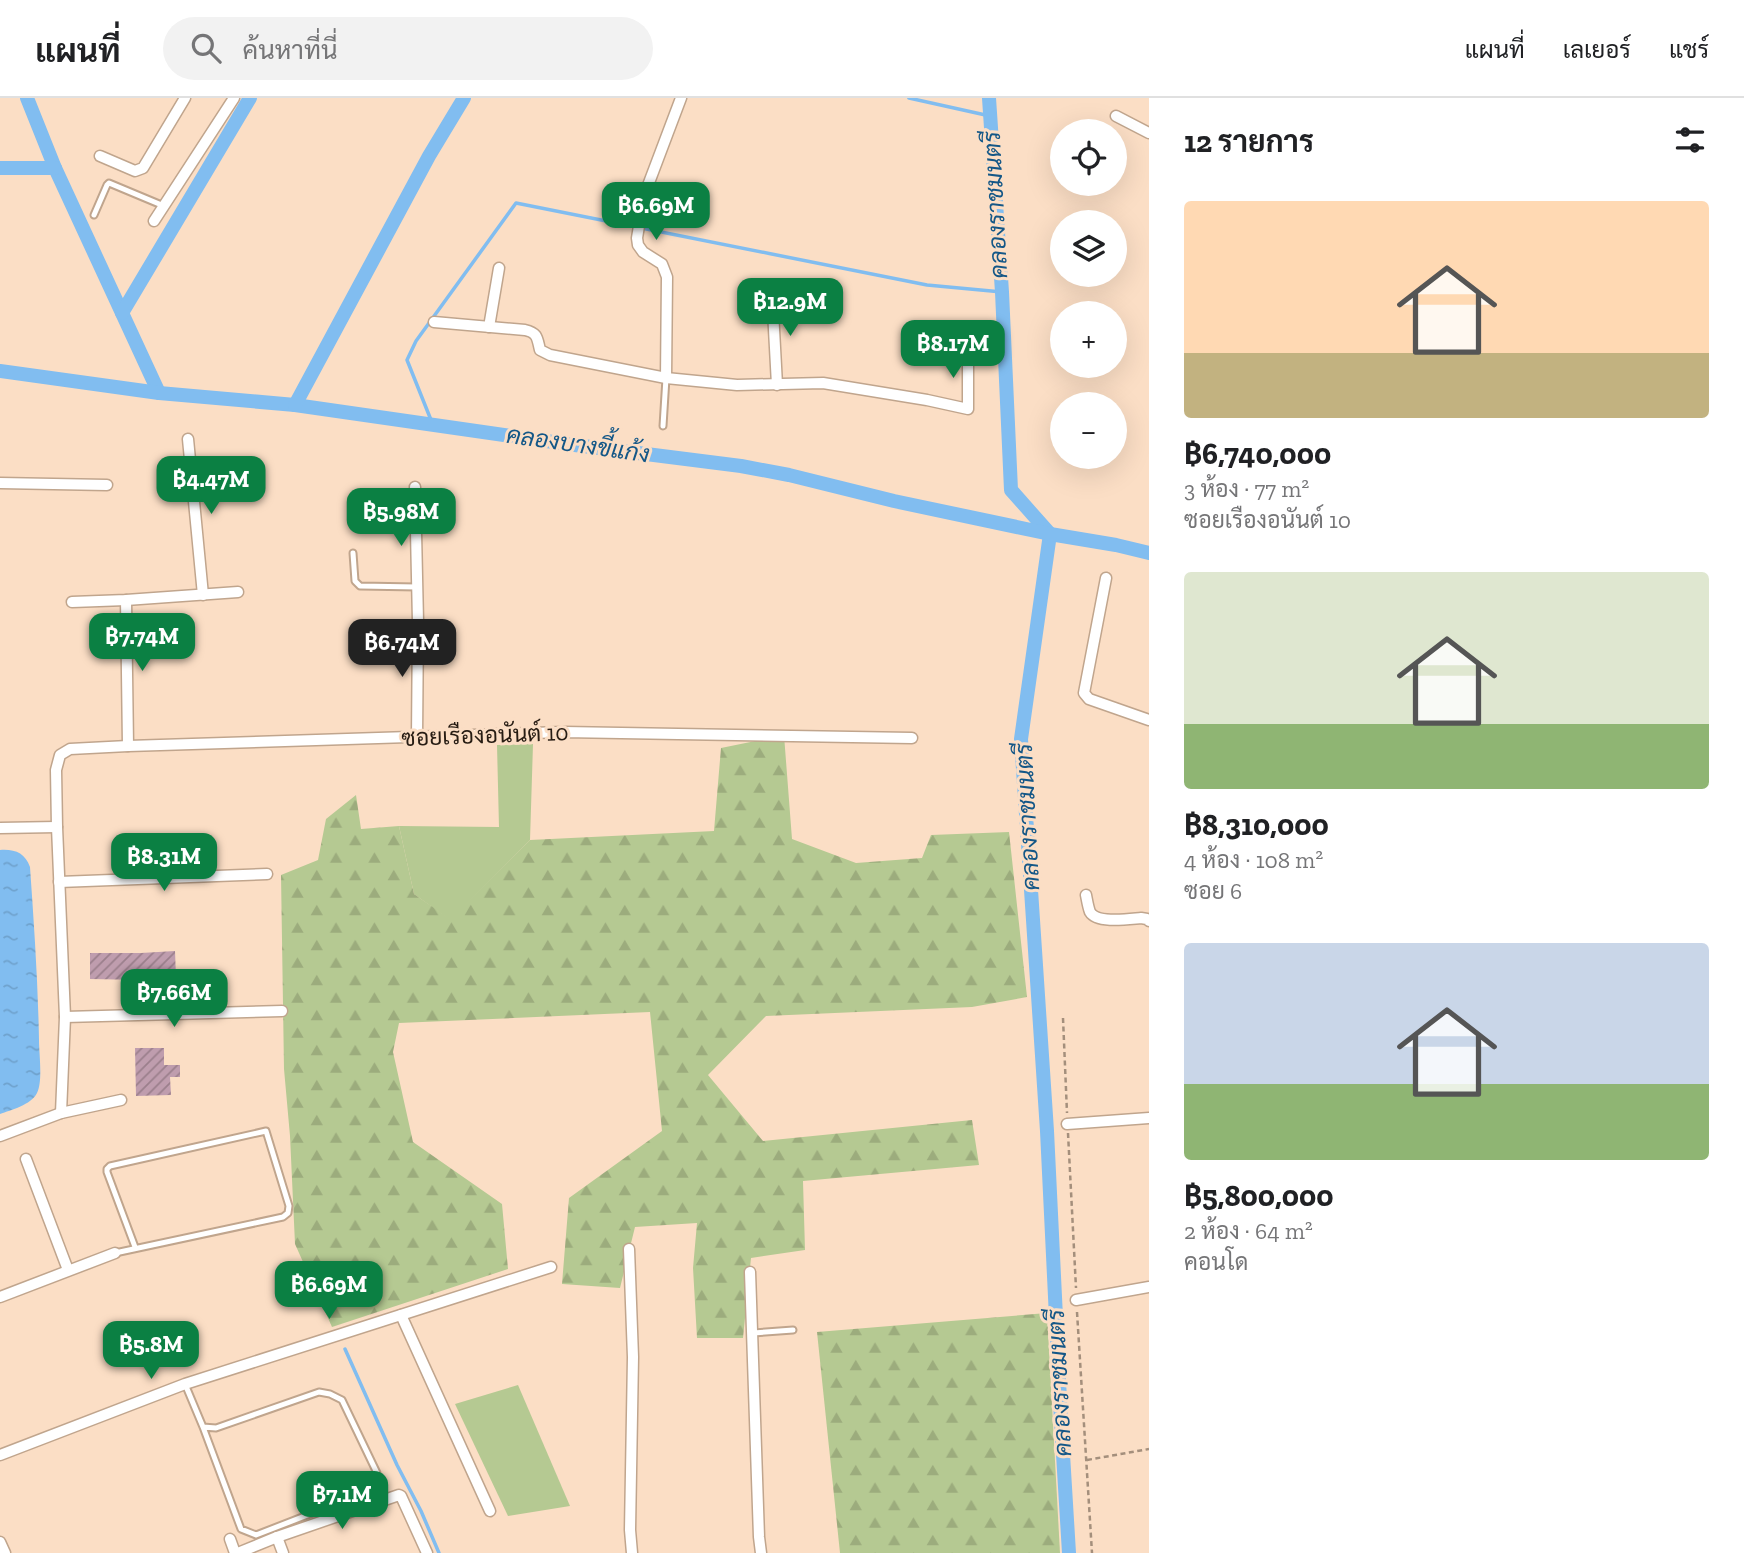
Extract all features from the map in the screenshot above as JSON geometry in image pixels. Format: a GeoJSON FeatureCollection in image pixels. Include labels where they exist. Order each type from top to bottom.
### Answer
{"type":"FeatureCollection","features":[{"type":"Feature","properties":{"kind":"street"},"geometry":{"type":"LineString","coordinates":[[100,156],[135,171],[144,168],[185,98]]}},
{"type":"Feature","properties":{"kind":"street"},"geometry":{"type":"LineString","coordinates":[[154,221],[234,98]]}},
{"type":"Feature","properties":{"kind":"street"},"geometry":{"type":"LineString","coordinates":[[666,378],[667,277],[662,264],[638,246],[637,238],[644,196],[681,98]]}},
{"type":"Feature","properties":{"kind":"street"},"geometry":{"type":"LineString","coordinates":[[1116,116],[1149,133]]}},
{"type":"Feature","properties":{"kind":"street"},"geometry":{"type":"LineString","coordinates":[[489,327],[499,268]]}},
{"type":"Feature","properties":{"kind":"street"},"geometry":{"type":"LineString","coordinates":[[772,292],[777,385]]}},
{"type":"Feature","properties":{"kind":"street"},"geometry":{"type":"LineString","coordinates":[[434,322],[533,332],[540,350],[550,355],[666,378],[737,385],[823,383],[968,409],[968,351]]}},
{"type":"Feature","properties":{"kind":"street"},"geometry":{"type":"LineString","coordinates":[[188,439],[203,595]]}},
{"type":"Feature","properties":{"kind":"street"},"geometry":{"type":"LineString","coordinates":[[0,483],[107,485]]}},
{"type":"Feature","properties":{"kind":"street"},"geometry":{"type":"LineString","coordinates":[[415,486],[417,737]]}},
{"type":"Feature","properties":{"kind":"street"},"geometry":{"type":"LineString","coordinates":[[1106,579],[1084,694],[1089,699],[1149,720]]}},
{"type":"Feature","properties":{"kind":"street"},"geometry":{"type":"LineString","coordinates":[[72,602],[238,592]]}},
{"type":"Feature","properties":{"kind":"street"},"geometry":{"type":"LineString","coordinates":[[126,600],[128,746]]}},
{"type":"Feature","properties":{"kind":"street","name":"ซอยเรืองอนันต์ 10"},"geometry":{"type":"LineString","coordinates":[[57,827],[56,770],[60,755],[70,749],[564,732],[912,738]]}},
{"type":"Feature","properties":{"kind":"street"},"geometry":{"type":"LineString","coordinates":[[0,828],[57,827],[65,1017],[61,1112]]}},
{"type":"Feature","properties":{"kind":"street"},"geometry":{"type":"LineString","coordinates":[[59,882],[267,874]]}},
{"type":"Feature","properties":{"kind":"street"},"geometry":{"type":"LineString","coordinates":[[1086,895],[1089,909],[1096,918],[1141,918],[1149,921]]}},
{"type":"Feature","properties":{"kind":"street"},"geometry":{"type":"LineString","coordinates":[[65,1017],[282,1011]]}},
{"type":"Feature","properties":{"kind":"street"},"geometry":{"type":"LineString","coordinates":[[0,1136],[61,1112],[121,1100]]}},
{"type":"Feature","properties":{"kind":"street"},"geometry":{"type":"LineString","coordinates":[[1068,1124],[1149,1118]]}},
{"type":"Feature","properties":{"kind":"street"},"geometry":{"type":"LineString","coordinates":[[26,1159],[68,1270]]}},
{"type":"Feature","properties":{"kind":"street"},"geometry":{"type":"LineString","coordinates":[[629,1250],[633,1357],[630,1530],[632,1553]]}},
{"type":"Feature","properties":{"kind":"street"},"geometry":{"type":"LineString","coordinates":[[0,1297],[115,1253]]}},
{"type":"Feature","properties":{"kind":"street"},"geometry":{"type":"LineString","coordinates":[[0,1455],[185,1384],[551,1267]]}},
{"type":"Feature","properties":{"kind":"street"},"geometry":{"type":"LineString","coordinates":[[750,1272],[761,1553]]}},
{"type":"Feature","properties":{"kind":"street"},"geometry":{"type":"LineString","coordinates":[[1076,1300],[1149,1287]]}},
{"type":"Feature","properties":{"kind":"street"},"geometry":{"type":"LineString","coordinates":[[401,1315],[490,1511]]}},
{"type":"Feature","properties":{"kind":"street"},"geometry":{"type":"LineString","coordinates":[[230,1539],[237,1553],[400,1495],[427,1553]]}},
{"type":"Feature","properties":{"kind":"street"},"geometry":{"type":"LineString","coordinates":[[277,1537],[283,1553]]}},
{"type":"Feature","properties":{"kind":"street"},"geometry":{"type":"LineString","coordinates":[[0,1542],[5,1553]]}},
{"type":"Feature","properties":{"kind":"lane"},"geometry":{"type":"LineString","coordinates":[[93,215],[109,183],[164,206]]}},
{"type":"Feature","properties":{"kind":"lane"},"geometry":{"type":"LineString","coordinates":[[663,426],[666,378]]}},
{"type":"Feature","properties":{"kind":"lane"},"geometry":{"type":"LineString","coordinates":[[353,553],[355,581],[360,586],[417,587]]}},
{"type":"Feature","properties":{"kind":"lane"},"geometry":{"type":"LineString","coordinates":[[115,1253],[283,1217],[288,1213],[289,1206],[266,1131],[110,1166],[107,1172],[135,1247]]}},
{"type":"Feature","properties":{"kind":"lane"},"geometry":{"type":"LineString","coordinates":[[753,1333],[793,1330]]}},
{"type":"Feature","properties":{"kind":"lane"},"geometry":{"type":"LineString","coordinates":[[185,1384],[244,1531],[256,1535],[359,1495],[374,1482],[377,1473],[342,1400],[330,1394],[319,1392],[216,1428],[203,1427]]}},
{"type":"Feature","properties":{"kind":"path"},"geometry":{"type":"LineString","coordinates":[[1063,1018],[1076,1300],[1092,1553]]}},
{"type":"Feature","properties":{"kind":"path"},"geometry":{"type":"LineString","coordinates":[[1087,1460],[1149,1449]]}},
{"type":"Feature","properties":{"kind":"green space"},"geometry":{"type":"Polygon","coordinates":[[[784,735],[792,839],[856,863],[922,858],[931,835],[1009,832],[1027,997],[972,1007],[766,1016],[708,1075],[763,1141],[972,1120],[979,1165],[803,1181],[805,1250],[751,1258],[743,1338],[697,1338],[693,1268],[697,1223],[635,1227],[620,1288],[562,1284],[569,1198],[662,1131],[650,1012],[399,1023],[393,1052],[413,1142],[502,1204],[508,1269],[332,1327],[295,1244],[284,1069],[281,875],[318,860],[326,819],[356,795],[361,829],[399,826],[414,894],[450,919],[530,840],[714,831],[721,748],[784,735]]]}},
{"type":"Feature","properties":{"kind":"green space"},"geometry":{"type":"Polygon","coordinates":[[[533,744],[530,840],[450,920],[414,894],[399,826],[499,827],[497,745],[533,744]]]}},
{"type":"Feature","properties":{"kind":"green space"},"geometry":{"type":"Polygon","coordinates":[[[1047,1313],[1060,1553],[840,1553],[817,1332],[1047,1313]]]}},
{"type":"Feature","properties":{"kind":"green space"},"geometry":{"type":"Polygon","coordinates":[[[518,1385],[570,1506],[508,1516],[455,1404],[518,1385]]]}},
{"type":"Feature","properties":{"kind":"water"},"geometry":{"type":"Polygon","coordinates":[[[0,850],[19,853],[30,867],[40,1075],[39,1088],[30,1101],[0,1114],[0,850]]]}},
{"type":"Feature","properties":{"kind":"building"},"geometry":{"type":"Polygon","coordinates":[[[175,951],[177,1003],[150,1004],[150,995],[143,993],[142,980],[90,979],[90,953],[175,951]]]}},
{"type":"Feature","properties":{"kind":"building"},"geometry":{"type":"Polygon","coordinates":[[[135,1048],[164,1048],[164,1065],[180,1065],[180,1077],[170,1077],[171,1095],[136,1096],[135,1048]]]}},
{"type":"Feature","properties":{"kind":"waterway"},"geometry":{"type":"LineString","coordinates":[[27,98],[55,168],[159,393]]}},
{"type":"Feature","properties":{"kind":"waterway"},"geometry":{"type":"LineString","coordinates":[[122,313],[250,98]]}},
{"type":"Feature","properties":{"kind":"waterway"},"geometry":{"type":"LineString","coordinates":[[295,405],[429,156],[464,98]]}},
{"type":"Feature","properties":{"kind":"waterway"},"geometry":{"type":"LineString","coordinates":[[909,98],[990,116]]}},
{"type":"Feature","properties":{"kind":"waterway","name":"คลองราชมนตรี"},"geometry":{"type":"LineString","coordinates":[[989,98],[1002,292],[1011,490],[1050,534],[1021,739],[1047,1131],[1069,1553]]}},
{"type":"Feature","properties":{"kind":"waterway"},"geometry":{"type":"LineString","coordinates":[[0,168],[55,168]]}},
{"type":"Feature","properties":{"kind":"waterway"},"geometry":{"type":"LineString","coordinates":[[433,425],[407,360],[416,341],[516,203],[927,285],[1002,292]]}},
{"type":"Feature","properties":{"kind":"waterway","name":"คลองบางขี้แก้ง"},"geometry":{"type":"LineString","coordinates":[[0,371],[159,393],[295,405],[741,466],[894,501],[1149,553]]}},
{"type":"Feature","properties":{"kind":"waterway"},"geometry":{"type":"LineString","coordinates":[[345,1349],[439,1553]]}}]}
